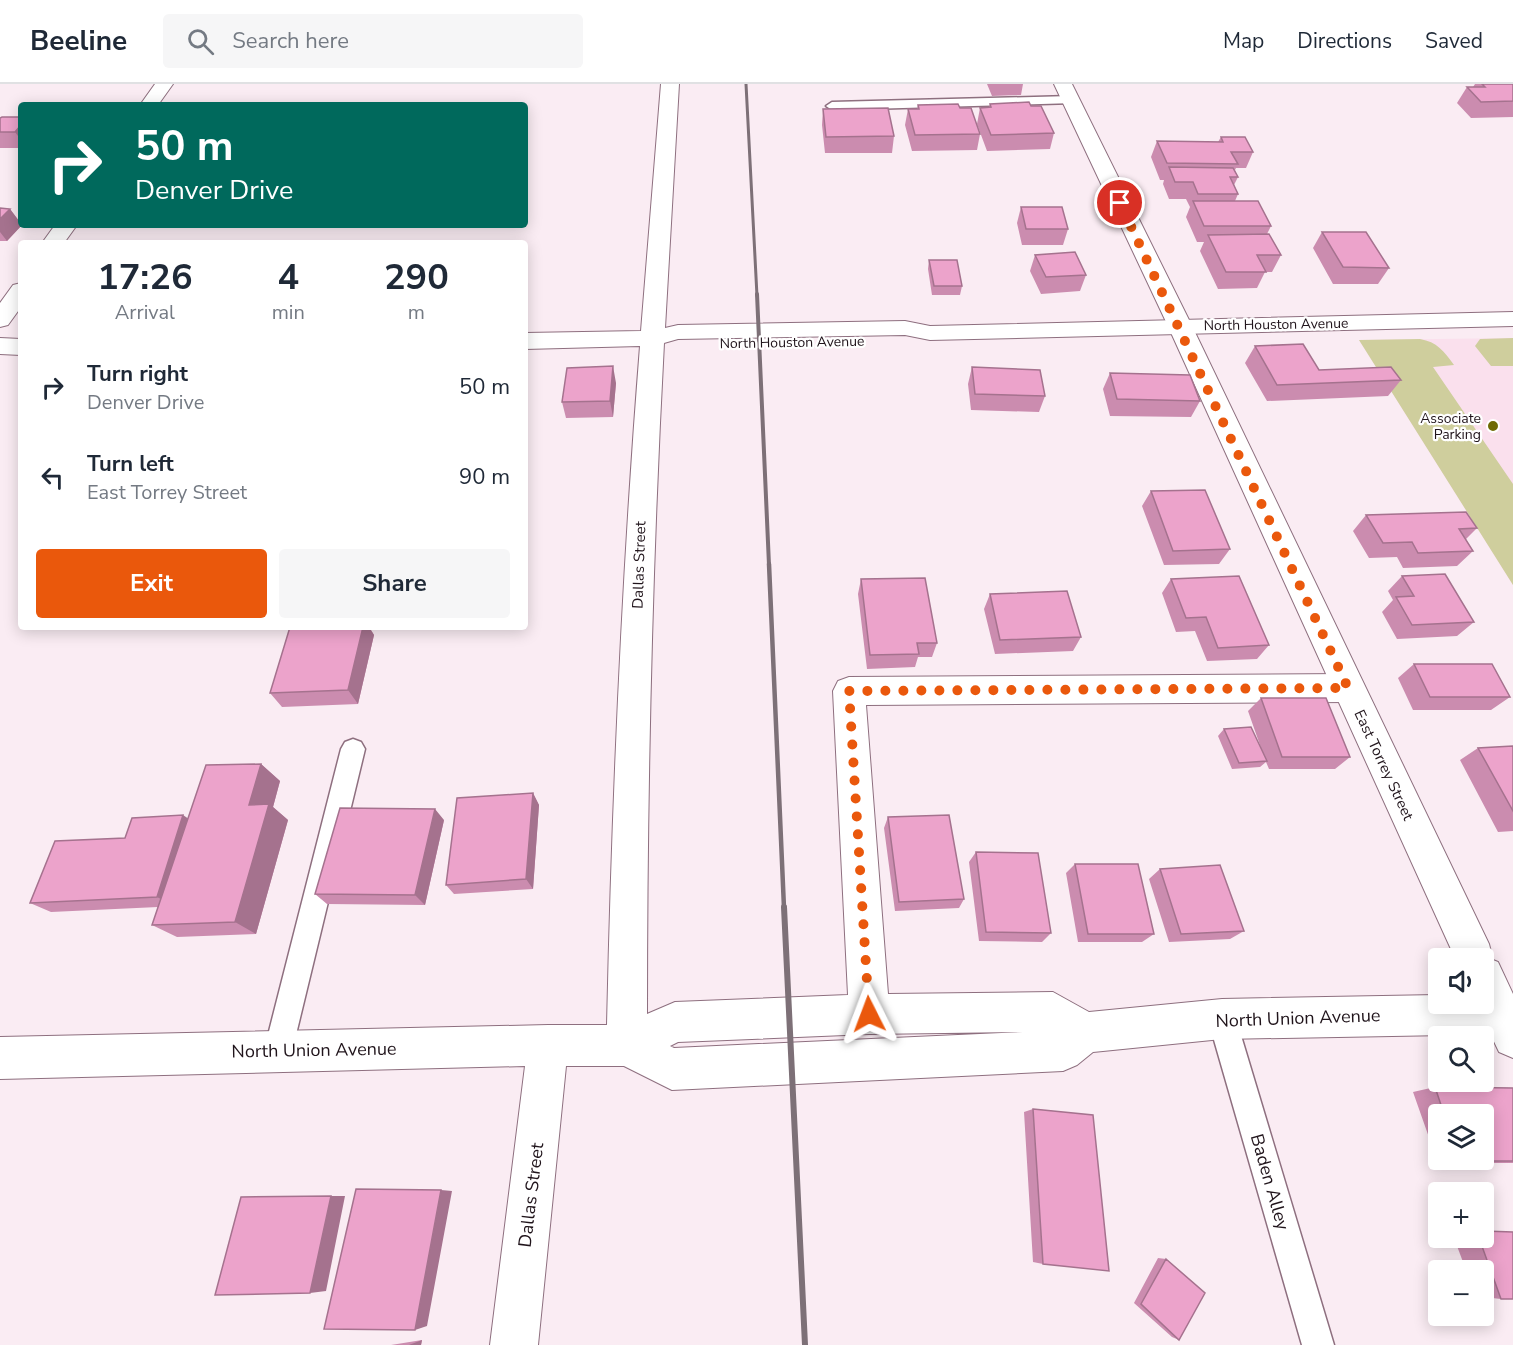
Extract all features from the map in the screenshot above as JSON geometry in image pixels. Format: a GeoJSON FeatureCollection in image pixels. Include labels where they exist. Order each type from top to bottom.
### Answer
{"type":"FeatureCollection","features":[{"type":"Feature","properties":{"kind":"street","name":"Dallas Street"},"geometry":{"type":"LineString","coordinates":[[627,1047],[629,868],[640,538],[670,84]]}},
{"type":"Feature","properties":{"kind":"street","name":"East Torrey Street"},"geometry":{"type":"LineString","coordinates":[[1067,92],[1180,326],[1470,948]]}},
{"type":"Feature","properties":{"kind":"street"},"geometry":{"type":"LineString","coordinates":[[0,320],[18,294]]}},
{"type":"Feature","properties":{"kind":"street","name":"North Houston Avenue"},"geometry":{"type":"LineString","coordinates":[[528,340],[654,338],[674,345],[912,339],[930,333],[1513,319]]}},
{"type":"Feature","properties":{"kind":"street"},"geometry":{"type":"LineString","coordinates":[[0,346],[18,347]]}},
{"type":"Feature","properties":{"kind":"street"},"geometry":{"type":"LineString","coordinates":[[869,1014],[849,691],[1348,688]]}},
{"type":"Feature","properties":{"kind":"street"},"geometry":{"type":"LineString","coordinates":[[1494,994],[1509,1022]]}},
{"type":"Feature","properties":{"kind":"street","name":"North Union Avenue"},"geometry":{"type":"LineString","coordinates":[[627,1047],[675,1022],[869,1014],[1053,1012],[1084,1034]]}},
{"type":"Feature","properties":{"kind":"street","name":"North Union Avenue"},"geometry":{"type":"LineString","coordinates":[[0,1058],[548,1045],[627,1047],[672,1069],[1064,1052],[1084,1034],[1222,1019],[1509,1022]]}},
{"type":"Feature","properties":{"kind":"street","name":"Dallas Street"},"geometry":{"type":"LineString","coordinates":[[514,1345],[548,1045]]}},
{"type":"Feature","properties":{"kind":"lane"},"geometry":{"type":"LineString","coordinates":[[832,106],[1067,92]]}},
{"type":"Feature","properties":{"kind":"lane"},"geometry":{"type":"LineString","coordinates":[[278,1051],[353,748]]}},
{"type":"Feature","properties":{"kind":"lane","name":"Baden Alley"},"geometry":{"type":"LineString","coordinates":[[1222,1019],[1318,1345]]}},
{"type":"Feature","properties":{"kind":"shaded area"},"geometry":{"type":"Polygon","coordinates":[[[1513,338],[1513,585],[1359,340],[1513,338]]]}},
{"type":"Feature","properties":{"kind":"green space"},"geometry":{"type":"Polygon","coordinates":[[[1513,338],[1513,366],[1491,366],[1475,346],[1480,339],[1513,338]]]}},
{"type":"Feature","properties":{"kind":"green space"},"geometry":{"type":"Polygon","coordinates":[[[1420,339],[1440,348],[1454,365],[1433,367],[1513,484],[1513,585],[1359,340],[1420,339]]]}},
{"type":"Feature","properties":{"kind":"building"},"geometry":{"type":"Polygon","coordinates":[[[1482,84],[1513,84],[1513,101],[1481,102],[1467,87],[1485,87],[1482,84]]]}},
{"type":"Feature","properties":{"kind":"building"},"geometry":{"type":"Polygon","coordinates":[[[1029,102],[1031,106],[1041,106],[1054,133],[991,135],[980,108],[991,107],[990,104],[1029,102]]]}},
{"type":"Feature","properties":{"kind":"building"},"geometry":{"type":"Polygon","coordinates":[[[958,104],[960,108],[971,108],[980,134],[915,135],[908,109],[919,109],[918,105],[958,104]]]}},
{"type":"Feature","properties":{"kind":"building"},"geometry":{"type":"Polygon","coordinates":[[[888,108],[894,136],[826,137],[823,109],[888,108]]]}},
{"type":"Feature","properties":{"kind":"building"},"geometry":{"type":"Polygon","coordinates":[[[18,117],[18,128],[15,132],[0,132],[0,118],[18,117]]]}},
{"type":"Feature","properties":{"kind":"building"},"geometry":{"type":"Polygon","coordinates":[[[1221,137],[1245,137],[1253,152],[1231,152],[1238,164],[1167,163],[1157,141],[1223,142],[1221,137]]]}},
{"type":"Feature","properties":{"kind":"building"},"geometry":{"type":"Polygon","coordinates":[[[1169,167],[1233,168],[1238,177],[1230,177],[1238,194],[1198,194],[1193,182],[1175,182],[1169,167]]]}},
{"type":"Feature","properties":{"kind":"building"},"geometry":{"type":"Polygon","coordinates":[[[1193,201],[1258,201],[1271,226],[1204,226],[1193,201]]]}},
{"type":"Feature","properties":{"kind":"building"},"geometry":{"type":"Polygon","coordinates":[[[1021,207],[1062,207],[1068,229],[1026,229],[1021,207]]]}},
{"type":"Feature","properties":{"kind":"building"},"geometry":{"type":"Polygon","coordinates":[[[0,208],[10,209],[0,219],[0,208]]]}},
{"type":"Feature","properties":{"kind":"building"},"geometry":{"type":"Polygon","coordinates":[[[1322,232],[1366,232],[1389,268],[1343,267],[1322,232]]]}},
{"type":"Feature","properties":{"kind":"building"},"geometry":{"type":"Polygon","coordinates":[[[1269,234],[1281,255],[1257,255],[1266,272],[1226,272],[1208,235],[1269,234]]]}},
{"type":"Feature","properties":{"kind":"building"},"geometry":{"type":"Polygon","coordinates":[[[1075,252],[1086,275],[1046,277],[1035,255],[1075,252]]]}},
{"type":"Feature","properties":{"kind":"building"},"geometry":{"type":"Polygon","coordinates":[[[929,260],[957,260],[962,286],[934,286],[929,260]]]}},
{"type":"Feature","properties":{"kind":"building"},"geometry":{"type":"Polygon","coordinates":[[[1303,344],[1319,370],[1391,367],[1401,380],[1277,385],[1255,346],[1303,344]]]}},
{"type":"Feature","properties":{"kind":"building"},"geometry":{"type":"Polygon","coordinates":[[[613,366],[610,401],[562,402],[567,368],[613,366]]]}},
{"type":"Feature","properties":{"kind":"building"},"geometry":{"type":"Polygon","coordinates":[[[972,367],[1040,370],[1045,396],[975,394],[972,367]]]}},
{"type":"Feature","properties":{"kind":"building"},"geometry":{"type":"Polygon","coordinates":[[[1110,373],[1190,375],[1200,401],[1117,399],[1110,373]]]}},
{"type":"Feature","properties":{"kind":"building"},"geometry":{"type":"Polygon","coordinates":[[[1205,490],[1230,549],[1173,551],[1151,491],[1205,490]]]}},
{"type":"Feature","properties":{"kind":"building"},"geometry":{"type":"Polygon","coordinates":[[[1466,512],[1477,528],[1459,529],[1473,551],[1418,553],[1412,542],[1383,543],[1366,515],[1466,512]]]}},
{"type":"Feature","properties":{"kind":"building"},"geometry":{"type":"Polygon","coordinates":[[[1445,574],[1474,622],[1412,625],[1396,597],[1414,596],[1402,576],[1445,574]]]}},
{"type":"Feature","properties":{"kind":"building"},"geometry":{"type":"Polygon","coordinates":[[[1239,576],[1269,645],[1218,648],[1206,617],[1186,618],[1171,579],[1239,576]]]}},
{"type":"Feature","properties":{"kind":"building"},"geometry":{"type":"Polygon","coordinates":[[[925,578],[937,643],[917,643],[919,654],[870,655],[861,579],[925,578]]]}},
{"type":"Feature","properties":{"kind":"building"},"geometry":{"type":"Polygon","coordinates":[[[1067,591],[1081,637],[1000,640],[990,594],[1067,591]]]}},
{"type":"Feature","properties":{"kind":"building"},"geometry":{"type":"Polygon","coordinates":[[[289,630],[362,630],[348,690],[270,693],[289,630]]]}},
{"type":"Feature","properties":{"kind":"building"},"geometry":{"type":"Polygon","coordinates":[[[1414,664],[1492,664],[1510,697],[1430,697],[1414,664]]]}},
{"type":"Feature","properties":{"kind":"building"},"geometry":{"type":"Polygon","coordinates":[[[1261,698],[1326,698],[1350,757],[1282,757],[1261,698]]]}},
{"type":"Feature","properties":{"kind":"building"},"geometry":{"type":"Polygon","coordinates":[[[1251,727],[1267,761],[1239,763],[1224,729],[1251,727]]]}},
{"type":"Feature","properties":{"kind":"building"},"geometry":{"type":"Polygon","coordinates":[[[1513,746],[1513,811],[1478,748],[1513,746]]]}},
{"type":"Feature","properties":{"kind":"building"},"geometry":{"type":"Polygon","coordinates":[[[261,764],[249,805],[269,804],[235,922],[152,925],[206,765],[261,764]]]}},
{"type":"Feature","properties":{"kind":"building"},"geometry":{"type":"Polygon","coordinates":[[[533,793],[526,879],[446,885],[457,798],[533,793]]]}},
{"type":"Feature","properties":{"kind":"building"},"geometry":{"type":"Polygon","coordinates":[[[340,808],[435,809],[415,895],[315,894],[340,808]]]}},
{"type":"Feature","properties":{"kind":"building"},"geometry":{"type":"Polygon","coordinates":[[[183,815],[157,897],[30,903],[55,841],[125,838],[132,818],[183,815]]]}},
{"type":"Feature","properties":{"kind":"building"},"geometry":{"type":"Polygon","coordinates":[[[949,815],[964,899],[899,902],[888,817],[949,815]]]}},
{"type":"Feature","properties":{"kind":"building"},"geometry":{"type":"Polygon","coordinates":[[[976,852],[1038,853],[1051,933],[986,932],[976,852]]]}},
{"type":"Feature","properties":{"kind":"building"},"geometry":{"type":"Polygon","coordinates":[[[1075,864],[1138,864],[1154,934],[1088,934],[1075,864]]]}},
{"type":"Feature","properties":{"kind":"building"},"geometry":{"type":"Polygon","coordinates":[[[1220,865],[1244,931],[1181,934],[1160,869],[1220,865]]]}},
{"type":"Feature","properties":{"kind":"building"},"geometry":{"type":"Polygon","coordinates":[[[1494,1088],[1513,1088],[1513,1161],[1494,1161],[1494,1104],[1441,1104],[1437,1092],[1494,1092],[1494,1088]]]}},
{"type":"Feature","properties":{"kind":"building"},"geometry":{"type":"Polygon","coordinates":[[[1033,1109],[1093,1115],[1109,1271],[1043,1264],[1033,1109]]]}},
{"type":"Feature","properties":{"kind":"building"},"geometry":{"type":"Polygon","coordinates":[[[356,1189],[441,1190],[415,1330],[324,1329],[356,1189]]]}},
{"type":"Feature","properties":{"kind":"building"},"geometry":{"type":"Polygon","coordinates":[[[331,1196],[310,1293],[215,1295],[241,1197],[331,1196]]]}},
{"type":"Feature","properties":{"kind":"building"},"geometry":{"type":"Polygon","coordinates":[[[1494,1231],[1513,1232],[1513,1299],[1501,1299],[1494,1280],[1494,1260],[1487,1260],[1483,1248],[1494,1248],[1494,1231]]]}},
{"type":"Feature","properties":{"kind":"building"},"geometry":{"type":"Polygon","coordinates":[[[1166,1259],[1205,1293],[1179,1340],[1141,1304],[1166,1259]]]}},
{"type":"Feature","properties":{"kind":"railway"},"geometry":{"type":"LineString","coordinates":[[746,84],[757,296]]}},
{"type":"Feature","properties":{"kind":"railway"},"geometry":{"type":"LineString","coordinates":[[757,294],[769,565]]}},
{"type":"Feature","properties":{"kind":"railway"},"geometry":{"type":"LineString","coordinates":[[769,564],[784,908]]}},
{"type":"Feature","properties":{"kind":"railway"},"geometry":{"type":"LineString","coordinates":[[784,907],[805,1345]]}},
{"type":"Feature","properties":{"kind":"place","name":"Associate Parking"},"geometry":{"type":"Point","coordinates":[1493,426]}},
{"type":"Feature","properties":{"kind":"route"},"geometry":{"type":"LineString","coordinates":[[869,1014],[849,691],[1348,688],[1180,326],[1120,203]]}}]}
